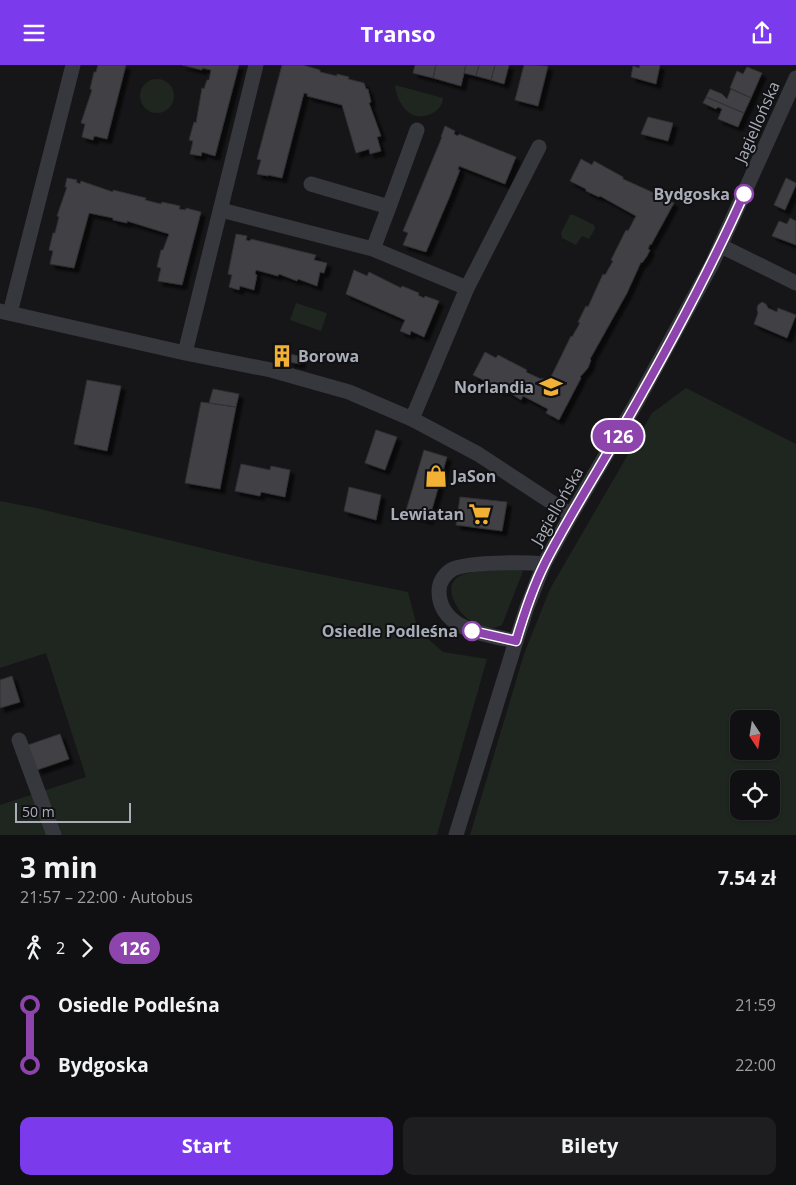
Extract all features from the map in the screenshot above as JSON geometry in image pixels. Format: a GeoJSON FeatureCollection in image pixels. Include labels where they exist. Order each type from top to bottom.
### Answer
{"type":"FeatureCollection","features":[{"type":"Feature","properties":{"kind":"street"},"geometry":{"type":"LineString","coordinates":[[73,65],[5,312],[185,353],[271,370],[348,392],[412,419],[478,454],[571,515]]}},
{"type":"Feature","properties":{"kind":"street"},"geometry":{"type":"LineString","coordinates":[[185,353],[256,65]]}},
{"type":"Feature","properties":{"kind":"street","name":"Jagiellońska"},"geometry":{"type":"LineString","coordinates":[[456,835],[526,607],[544,564],[638,400],[722,245],[796,77]]}},
{"type":"Feature","properties":{"kind":"street"},"geometry":{"type":"LineString","coordinates":[[373,249],[417,130]]}},
{"type":"Feature","properties":{"kind":"street"},"geometry":{"type":"LineString","coordinates":[[412,419],[467,288],[539,147]]}},
{"type":"Feature","properties":{"kind":"street"},"geometry":{"type":"LineString","coordinates":[[311,184],[390,207]]}},
{"type":"Feature","properties":{"kind":"street"},"geometry":{"type":"LineString","coordinates":[[220,210],[373,249],[467,288]]}},
{"type":"Feature","properties":{"kind":"street"},"geometry":{"type":"LineString","coordinates":[[722,245],[796,283]]}},
{"type":"Feature","properties":{"kind":"street"},"geometry":{"type":"LineString","coordinates":[[516,641],[472,631],[459,625],[449,617],[442,607],[439,589],[446,574],[459,567],[525,562],[544,564]]}},
{"type":"Feature","properties":{"kind":"street"},"geometry":{"type":"LineString","coordinates":[[19,740],[54,835]]}},
{"type":"Feature","properties":{"kind":"shaded area"},"geometry":{"type":"Polygon","coordinates":[[[157,79],[169,84],[174,96],[169,108],[157,113],[145,108],[140,96],[145,84],[157,79]]]}},
{"type":"Feature","properties":{"kind":"shaded area"},"geometry":{"type":"Polygon","coordinates":[[[395,85],[443,98],[442,103],[437,110],[428,115],[413,115],[400,102],[395,85]]]}},
{"type":"Feature","properties":{"kind":"shaded area"},"geometry":{"type":"Polygon","coordinates":[[[570,215],[574,215],[594,225],[595,229],[589,239],[582,236],[576,245],[562,238],[561,233],[570,215]]]}},
{"type":"Feature","properties":{"kind":"shaded area"},"geometry":{"type":"Polygon","coordinates":[[[296,303],[327,313],[321,331],[290,320],[296,303]]]}},
{"type":"Feature","properties":{"kind":"shaded area"},"geometry":{"type":"Polygon","coordinates":[[[686,388],[796,444],[796,835],[470,835],[524,654],[550,589],[652,413],[686,388]]]}},
{"type":"Feature","properties":{"kind":"shaded area"},"geometry":{"type":"Polygon","coordinates":[[[0,501],[260,562],[408,592],[418,630],[443,652],[487,659],[437,835],[0,835],[0,805],[86,777],[46,653],[0,668],[0,501]]]}},
{"type":"Feature","properties":{"kind":"shaded area"},"geometry":{"type":"Polygon","coordinates":[[[512,568],[523,571],[502,625],[491,628],[480,626],[461,612],[452,593],[452,584],[458,577],[476,572],[512,568]]]}},
{"type":"Feature","properties":{"kind":"building"},"geometry":{"type":"Polygon","coordinates":[[[98,65],[126,65],[107,139],[94,136],[93,140],[82,137],[85,124],[81,123],[92,90],[90,89],[94,72],[96,72],[98,65]]]}},
{"type":"Feature","properties":{"kind":"building"},"geometry":{"type":"Polygon","coordinates":[[[182,65],[239,65],[215,156],[202,152],[201,156],[190,154],[193,141],[189,140],[194,122],[196,123],[202,88],[204,89],[207,80],[209,80],[211,70],[202,68],[202,70],[182,65]]]}},
{"type":"Feature","properties":{"kind":"building"},"geometry":{"type":"Polygon","coordinates":[[[282,65],[303,65],[320,70],[320,72],[349,77],[348,79],[364,83],[366,89],[368,89],[371,102],[369,103],[381,136],[377,137],[381,151],[370,154],[369,149],[356,153],[342,105],[307,96],[308,94],[304,93],[282,178],[257,174],[261,160],[257,159],[282,65]]]}},
{"type":"Feature","properties":{"kind":"building"},"geometry":{"type":"Polygon","coordinates":[[[415,65],[436,65],[433,78],[413,73],[415,65]]]}},
{"type":"Feature","properties":{"kind":"building"},"geometry":{"type":"Polygon","coordinates":[[[436,65],[466,65],[461,86],[433,78],[436,65]]]}},
{"type":"Feature","properties":{"kind":"building"},"geometry":{"type":"Polygon","coordinates":[[[466,65],[479,65],[476,76],[464,73],[466,65]]]}},
{"type":"Feature","properties":{"kind":"building"},"geometry":{"type":"Polygon","coordinates":[[[479,65],[495,65],[491,80],[476,76],[479,65]]]}},
{"type":"Feature","properties":{"kind":"building"},"geometry":{"type":"Polygon","coordinates":[[[495,65],[509,65],[504,84],[491,80],[495,65]]]}},
{"type":"Feature","properties":{"kind":"building"},"geometry":{"type":"Polygon","coordinates":[[[524,65],[548,66],[538,106],[515,100],[524,65]]]}},
{"type":"Feature","properties":{"kind":"building"},"geometry":{"type":"Polygon","coordinates":[[[640,65],[660,65],[656,84],[631,77],[633,66],[639,68],[640,65]]]}},
{"type":"Feature","properties":{"kind":"building"},"geometry":{"type":"Polygon","coordinates":[[[747,67],[762,73],[751,98],[730,88],[737,71],[743,74],[747,67]]]}},
{"type":"Feature","properties":{"kind":"building"},"geometry":{"type":"Polygon","coordinates":[[[710,89],[722,94],[727,99],[731,89],[751,98],[744,113],[706,97],[710,89]]]}},
{"type":"Feature","properties":{"kind":"building"},"geometry":{"type":"Polygon","coordinates":[[[706,97],[744,113],[738,127],[718,119],[722,109],[718,107],[716,109],[703,103],[706,97]]]}},
{"type":"Feature","properties":{"kind":"building"},"geometry":{"type":"Polygon","coordinates":[[[648,117],[673,123],[668,141],[641,134],[648,117]]]}},
{"type":"Feature","properties":{"kind":"building"},"geometry":{"type":"Polygon","coordinates":[[[445,126],[455,131],[454,134],[458,136],[459,134],[516,157],[505,184],[459,166],[458,170],[460,170],[426,252],[403,245],[408,233],[403,231],[445,126]]]}},
{"type":"Feature","properties":{"kind":"building"},"geometry":{"type":"Polygon","coordinates":[[[581,159],[592,165],[594,161],[623,177],[623,179],[654,193],[652,197],[658,200],[660,196],[674,203],[650,244],[647,256],[641,262],[627,293],[590,359],[588,368],[580,377],[559,420],[546,413],[548,409],[523,396],[521,400],[504,389],[503,391],[489,384],[490,382],[473,375],[485,352],[496,358],[498,355],[527,370],[526,372],[549,381],[571,336],[580,323],[578,322],[586,306],[588,307],[603,274],[605,275],[613,261],[611,260],[626,230],[628,231],[636,216],[570,181],[581,159]]]}},
{"type":"Feature","properties":{"kind":"building"},"geometry":{"type":"Polygon","coordinates":[[[67,178],[77,180],[76,182],[80,184],[81,181],[113,192],[113,190],[146,198],[145,200],[161,204],[162,202],[180,206],[179,209],[186,210],[186,208],[201,212],[182,285],[158,281],[161,268],[157,267],[161,250],[163,250],[169,234],[127,221],[127,223],[89,213],[74,268],[50,264],[53,251],[49,250],[59,217],[57,216],[67,187],[65,187],[67,178]]]}},
{"type":"Feature","properties":{"kind":"building"},"geometry":{"type":"Polygon","coordinates":[[[786,178],[796,183],[796,185],[785,210],[774,205],[786,178]]]}},
{"type":"Feature","properties":{"kind":"building"},"geometry":{"type":"Polygon","coordinates":[[[790,218],[796,221],[796,245],[772,236],[779,221],[787,224],[790,218]]]}},
{"type":"Feature","properties":{"kind":"building"},"geometry":{"type":"Polygon","coordinates":[[[236,234],[247,236],[246,240],[250,241],[251,239],[316,255],[314,260],[327,263],[324,273],[320,272],[317,286],[279,274],[278,276],[256,270],[254,290],[240,286],[239,290],[229,287],[232,275],[228,274],[236,234]]]}},
{"type":"Feature","properties":{"kind":"building"},"geometry":{"type":"Polygon","coordinates":[[[354,270],[367,276],[369,272],[401,288],[402,286],[419,293],[418,295],[424,298],[425,296],[439,301],[424,337],[411,331],[410,335],[400,331],[405,320],[346,294],[354,270]]]}},
{"type":"Feature","properties":{"kind":"building"},"geometry":{"type":"Polygon","coordinates":[[[762,302],[768,308],[777,312],[778,308],[796,315],[787,338],[754,324],[758,313],[758,305],[762,302]]]}},
{"type":"Feature","properties":{"kind":"building","name":"Borowa"},"geometry":{"type":"Polygon","coordinates":[[[280,351],[286,352],[284,360],[278,359],[280,351]]]}},
{"type":"Feature","properties":{"kind":"building"},"geometry":{"type":"Polygon","coordinates":[[[291,354],[302,357],[300,364],[289,362],[291,354]]]}},
{"type":"Feature","properties":{"kind":"building"},"geometry":{"type":"Polygon","coordinates":[[[87,380],[121,386],[107,451],[74,444],[87,380]]]}},
{"type":"Feature","properties":{"kind":"building"},"geometry":{"type":"Polygon","coordinates":[[[213,389],[239,394],[236,407],[209,403],[213,389]]]}},
{"type":"Feature","properties":{"kind":"building"},"geometry":{"type":"Polygon","coordinates":[[[201,402],[236,407],[220,489],[185,483],[201,402]]]}},
{"type":"Feature","properties":{"kind":"building"},"geometry":{"type":"Polygon","coordinates":[[[376,430],[397,437],[385,470],[365,463],[376,430]]]}},
{"type":"Feature","properties":{"kind":"building"},"geometry":{"type":"Polygon","coordinates":[[[424,450],[447,457],[429,520],[405,514],[424,450]]]}},
{"type":"Feature","properties":{"kind":"building"},"geometry":{"type":"Polygon","coordinates":[[[241,464],[270,470],[271,466],[290,470],[285,497],[261,492],[260,496],[235,491],[241,464]]]}},
{"type":"Feature","properties":{"kind":"building"},"geometry":{"type":"Polygon","coordinates":[[[349,487],[381,495],[376,520],[344,511],[349,487]]]}},
{"type":"Feature","properties":{"kind":"building"},"geometry":{"type":"Polygon","coordinates":[[[460,497],[507,502],[502,531],[456,525],[460,497]]]}},
{"type":"Feature","properties":{"kind":"building"},"geometry":{"type":"Polygon","coordinates":[[[12,676],[20,702],[0,708],[0,680],[12,676]]]}},
{"type":"Feature","properties":{"kind":"building"},"geometry":{"type":"Polygon","coordinates":[[[60,734],[69,759],[37,770],[28,745],[60,734]]]}},
{"type":"Feature","properties":{"kind":"bus line","name":"126"},"geometry":{"type":"LineString","coordinates":[[472,631],[516,641],[526,607],[544,564],[638,400],[712,264],[744,194]]}},
{"type":"Feature","properties":{"kind":"place","name":"Bydgoska"},"geometry":{"type":"Point","coordinates":[744,194]}},
{"type":"Feature","properties":{"kind":"place","name":"Borowa"},"geometry":{"type":"Point","coordinates":[282,356]}},
{"type":"Feature","properties":{"kind":"place","name":"Norlandia"},"geometry":{"type":"Point","coordinates":[551,387]}},
{"type":"Feature","properties":{"kind":"place","name":"JaSon"},"geometry":{"type":"Point","coordinates":[436,476]}},
{"type":"Feature","properties":{"kind":"place","name":"Lewiatan"},"geometry":{"type":"Point","coordinates":[480,514]}},
{"type":"Feature","properties":{"kind":"place","name":"Osiedle Podleśna"},"geometry":{"type":"Point","coordinates":[472,631]}}]}
